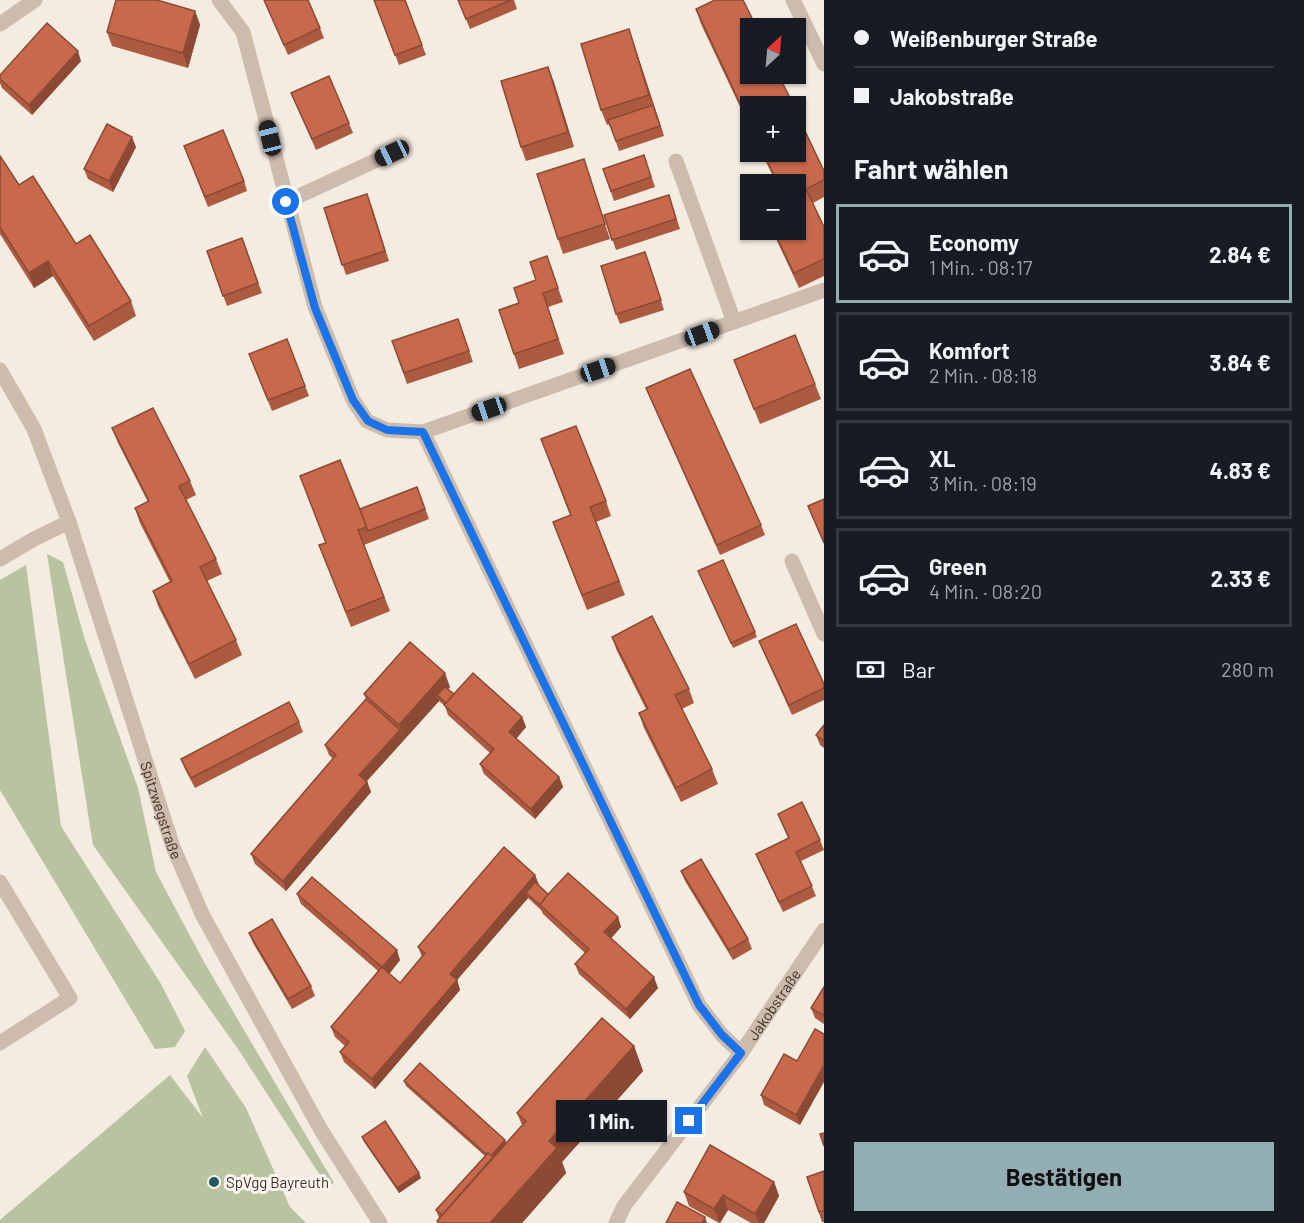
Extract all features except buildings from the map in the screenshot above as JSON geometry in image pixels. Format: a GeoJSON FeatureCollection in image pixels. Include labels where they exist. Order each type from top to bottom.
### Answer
{"type":"FeatureCollection","features":[{"type":"Feature","properties":{"kind":"street"},"geometry":{"type":"LineString","coordinates":[[0,24],[35,0]]}},
{"type":"Feature","properties":{"kind":"street"},"geometry":{"type":"LineString","coordinates":[[219,0],[243,32],[315,308],[353,400],[368,421],[387,430],[423,432],[824,290]]}},
{"type":"Feature","properties":{"kind":"street"},"geometry":{"type":"LineString","coordinates":[[793,0],[824,64]]}},
{"type":"Feature","properties":{"kind":"street"},"geometry":{"type":"LineString","coordinates":[[286,202],[392,153]]}},
{"type":"Feature","properties":{"kind":"street"},"geometry":{"type":"LineString","coordinates":[[676,161],[734,322]]}},
{"type":"Feature","properties":{"kind":"street","name":"Spitzwegstraße"},"geometry":{"type":"LineString","coordinates":[[0,370],[34,429],[69,522],[173,847],[204,916],[321,1130],[380,1223]]}},
{"type":"Feature","properties":{"kind":"street"},"geometry":{"type":"LineString","coordinates":[[423,432],[699,1005],[722,1035],[741,1053]]}},
{"type":"Feature","properties":{"kind":"street"},"geometry":{"type":"LineString","coordinates":[[0,559],[69,522]]}},
{"type":"Feature","properties":{"kind":"street"},"geometry":{"type":"LineString","coordinates":[[792,561],[824,634]]}},
{"type":"Feature","properties":{"kind":"street"},"geometry":{"type":"LineString","coordinates":[[0,882],[70,998],[0,1043]]}},
{"type":"Feature","properties":{"kind":"street","name":"Jakobstraße"},"geometry":{"type":"LineString","coordinates":[[616,1223],[624,1206],[741,1053],[824,930]]}},
{"type":"Feature","properties":{"kind":"green space"},"geometry":{"type":"Polygon","coordinates":[[[47,554],[63,562],[85,640],[138,788],[156,872],[204,962],[334,1183],[327,1186],[238,1049],[93,845],[47,554]]]}},
{"type":"Feature","properties":{"kind":"green space"},"geometry":{"type":"Polygon","coordinates":[[[26,565],[61,826],[161,984],[185,1031],[175,1047],[155,1049],[0,790],[0,580],[26,565]]]}},
{"type":"Feature","properties":{"kind":"green space"},"geometry":{"type":"Polygon","coordinates":[[[205,1047],[246,1108],[290,1207],[306,1223],[0,1223],[0,1220],[170,1075],[203,1118],[187,1076],[205,1047]]]}},
{"type":"Feature","properties":{"kind":"place","name":"SpVgg Bayreuth"},"geometry":{"type":"Point","coordinates":[214,1182]}},
{"type":"Feature","properties":{"kind":"route"},"geometry":{"type":"LineString","coordinates":[[286,202],[315,308],[353,400],[368,421],[387,430],[423,432],[699,1005],[722,1035],[741,1053],[689,1121]]}}]}
